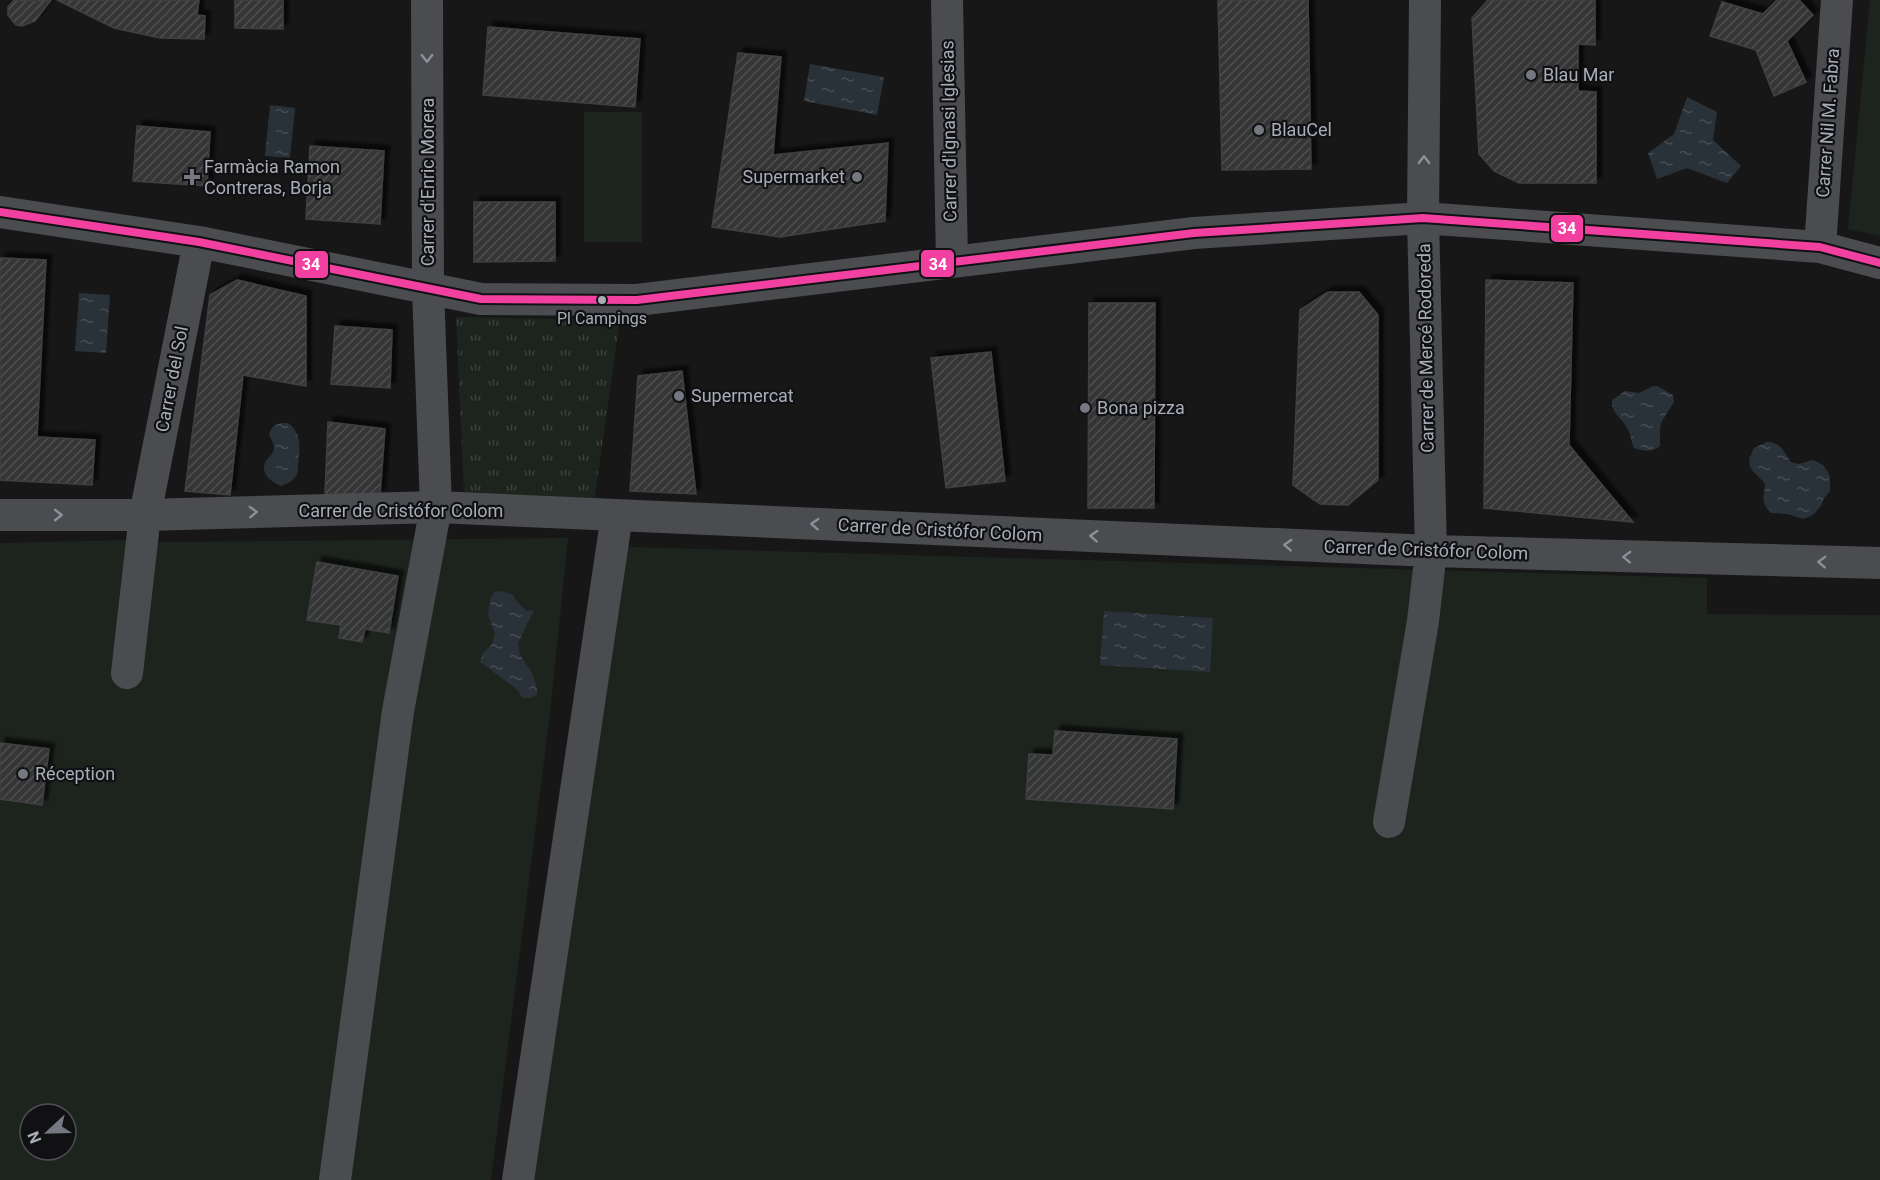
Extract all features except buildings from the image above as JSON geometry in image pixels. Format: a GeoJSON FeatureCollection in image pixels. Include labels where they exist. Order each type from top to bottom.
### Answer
{"type":"FeatureCollection","features":[{"type":"Feature","properties":{"kind":"street","name":"Carrer d'Enric Morera"},"geometry":{"type":"LineString","coordinates":[[335,1180],[398,711],[436,507],[428,289],[427,0]]}},
{"type":"Feature","properties":{"kind":"street","name":"Carrer d'Ignasi Iglesias"},"geometry":{"type":"LineString","coordinates":[[947,0],[952,262]]}},
{"type":"Feature","properties":{"kind":"street","name":"Carrer de Mercé Rodoreda"},"geometry":{"type":"LineString","coordinates":[[1389,822],[1423,621],[1431,551],[1423,218],[1425,0]]}},
{"type":"Feature","properties":{"kind":"street","name":"Carrer Nil M. Fabra"},"geometry":{"type":"LineString","coordinates":[[1820,247],[1837,0]]}},
{"type":"Feature","properties":{"kind":"street"},"geometry":{"type":"LineString","coordinates":[[0,212],[199,242],[481,299],[637,300],[1194,233],[1423,218],[1820,247],[1880,263]]}},
{"type":"Feature","properties":{"kind":"street","name":"Carrer del Sol"},"geometry":{"type":"LineString","coordinates":[[127,673],[144,515],[199,242]]}},
{"type":"Feature","properties":{"kind":"street","name":"Carrer de Cristófor Colom"},"geometry":{"type":"LineString","coordinates":[[0,515],[144,515],[436,507],[1431,551],[1880,563]]}},
{"type":"Feature","properties":{"kind":"street"},"geometry":{"type":"LineString","coordinates":[[518,1180],[617,515]]}},
{"type":"Feature","properties":{"kind":"green space"},"geometry":{"type":"Polygon","coordinates":[[[1870,0],[1880,0],[1880,236],[1848,229],[1870,0]]]}},
{"type":"Feature","properties":{"kind":"green space"},"geometry":{"type":"Polygon","coordinates":[[[584,112],[642,112],[642,242],[584,242],[584,112]]]}},
{"type":"Feature","properties":{"kind":"green space"},"geometry":{"type":"Polygon","coordinates":[[[456,317],[620,320],[594,501],[464,494],[456,317]]]}},
{"type":"Feature","properties":{"kind":"green space"},"geometry":{"type":"Polygon","coordinates":[[[568,538],[550,714],[491,1180],[0,1180],[0,543],[130,540],[170,542],[568,538]]]}},
{"type":"Feature","properties":{"kind":"green space"},"geometry":{"type":"Polygon","coordinates":[[[597,546],[1707,578],[1707,614],[1880,615],[1880,1180],[511,1180],[597,546]]]}},
{"type":"Feature","properties":{"kind":"water"},"geometry":{"type":"Polygon","coordinates":[[[810,64],[884,77],[877,115],[804,101],[810,64]]]}},
{"type":"Feature","properties":{"kind":"water"},"geometry":{"type":"Polygon","coordinates":[[[1687,97],[1717,112],[1713,140],[1741,166],[1727,183],[1687,168],[1657,179],[1648,153],[1674,134],[1687,97]]]}},
{"type":"Feature","properties":{"kind":"water"},"geometry":{"type":"Polygon","coordinates":[[[270,105],[295,108],[290,158],[265,156],[270,105]]]}},
{"type":"Feature","properties":{"kind":"water"},"geometry":{"type":"Polygon","coordinates":[[[79,293],[110,295],[106,353],[75,351],[79,293]]]}},
{"type":"Feature","properties":{"kind":"water"},"geometry":{"type":"Polygon","coordinates":[[[1653,386],[1673,395],[1674,402],[1662,421],[1660,446],[1654,450],[1644,451],[1634,448],[1628,429],[1615,412],[1612,400],[1625,391],[1639,393],[1653,386]]]}},
{"type":"Feature","properties":{"kind":"water"},"geometry":{"type":"Polygon","coordinates":[[[288,423],[298,436],[298,471],[294,479],[281,486],[267,476],[264,465],[274,449],[269,435],[273,426],[288,423]]]}},
{"type":"Feature","properties":{"kind":"water"},"geometry":{"type":"Polygon","coordinates":[[[1767,442],[1779,446],[1791,462],[1798,464],[1813,460],[1823,465],[1828,472],[1830,491],[1814,514],[1804,519],[1787,514],[1771,513],[1765,505],[1765,484],[1749,465],[1749,460],[1754,448],[1767,442]]]}},
{"type":"Feature","properties":{"kind":"water"},"geometry":{"type":"Polygon","coordinates":[[[502,591],[513,595],[527,611],[534,610],[518,643],[520,655],[535,681],[538,694],[531,698],[522,698],[518,690],[480,662],[483,653],[492,644],[495,634],[488,615],[490,600],[494,592],[502,591]]]}},
{"type":"Feature","properties":{"kind":"water"},"geometry":{"type":"Polygon","coordinates":[[[1104,611],[1213,618],[1210,672],[1100,665],[1104,611]]]}},
{"type":"Feature","properties":{"kind":"transit line","name":"34"},"geometry":{"type":"LineString","coordinates":[[0,212],[199,242],[481,299],[637,300],[1194,233],[1423,218],[1820,247],[1880,263]]}},
{"type":"Feature","properties":{"kind":"place","name":"Blau Mar"},"geometry":{"type":"Point","coordinates":[1531,75]}},
{"type":"Feature","properties":{"kind":"place","name":"BlauCel"},"geometry":{"type":"Point","coordinates":[1259,130]}},
{"type":"Feature","properties":{"kind":"place","name":"Farmàcia Ramon Contreras, Borja"},"geometry":{"type":"Point","coordinates":[192,177]}},
{"type":"Feature","properties":{"kind":"place","name":"Supermarket"},"geometry":{"type":"Point","coordinates":[857,177]}},
{"type":"Feature","properties":{"kind":"place","name":"Pl Campings"},"geometry":{"type":"Point","coordinates":[602,300]}},
{"type":"Feature","properties":{"kind":"place","name":"Supermercat"},"geometry":{"type":"Point","coordinates":[679,396]}},
{"type":"Feature","properties":{"kind":"place","name":"Bona pizza"},"geometry":{"type":"Point","coordinates":[1085,408]}},
{"type":"Feature","properties":{"kind":"place","name":"Réception"},"geometry":{"type":"Point","coordinates":[23,774]}}]}
